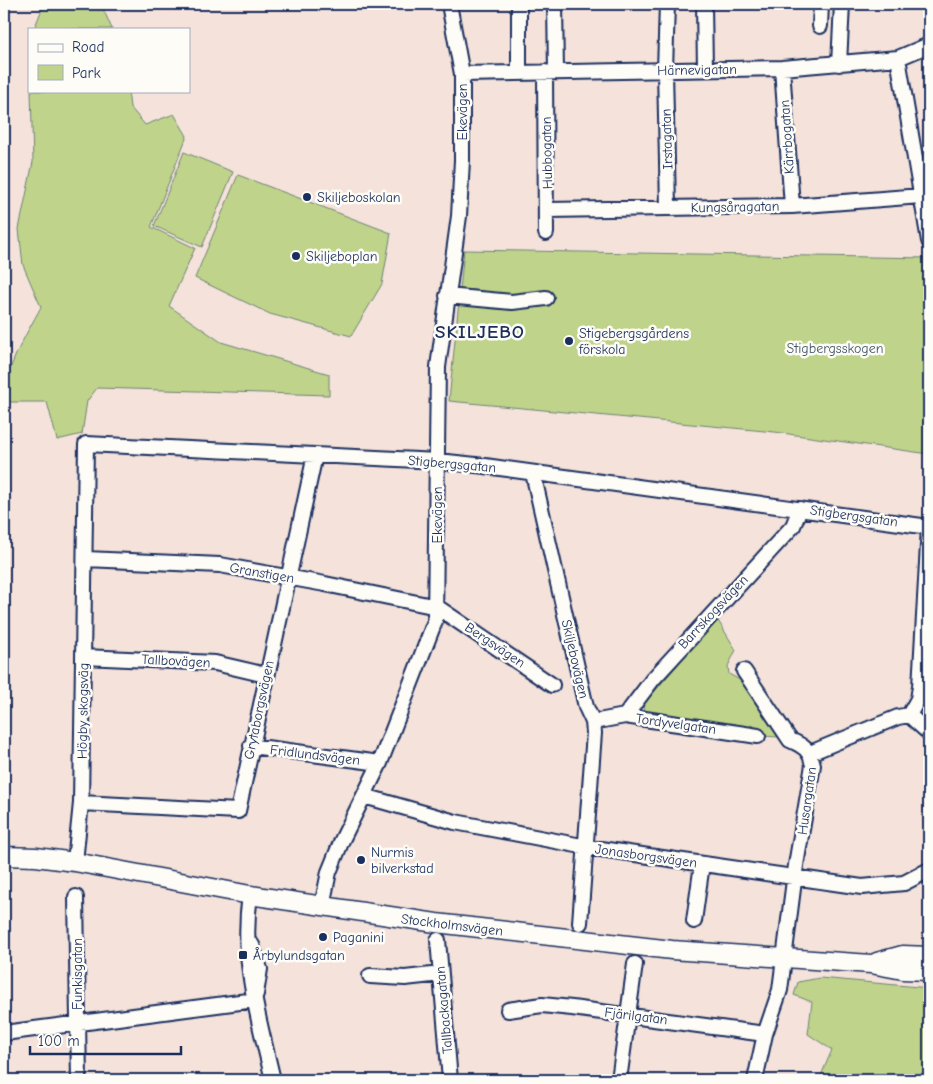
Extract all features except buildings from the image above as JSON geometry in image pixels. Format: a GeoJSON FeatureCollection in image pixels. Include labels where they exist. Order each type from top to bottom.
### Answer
{"type":"FeatureCollection","features":[{"type":"Feature","properties":{"kind":"main road","name":"Stockholmsvägen"},"geometry":{"type":"LineString","coordinates":[[4,846],[36,857]]}},
{"type":"Feature","properties":{"kind":"main road","name":"Stockholmsvägen"},"geometry":{"type":"LineString","coordinates":[[4,856],[36,857],[75,862],[250,896],[436,923],[586,942],[786,956],[871,964],[903,970],[929,971]]}},
{"type":"Feature","properties":{"kind":"main road","name":"Stockholmsvägen"},"geometry":{"type":"LineString","coordinates":[[871,964],[903,955],[929,956]]}},
{"type":"Feature","properties":{"kind":"street","name":"Ekevägen"},"geometry":{"type":"LineString","coordinates":[[322,906],[329,872],[380,763],[435,620],[438,367],[459,216],[462,160],[462,74],[449,4]]}},
{"type":"Feature","properties":{"kind":"street"},"geometry":{"type":"LineString","coordinates":[[518,4],[519,72]]}},
{"type":"Feature","properties":{"kind":"street","name":"Hubbogatan"},"geometry":{"type":"LineString","coordinates":[[546,233],[550,72],[554,4]]}},
{"type":"Feature","properties":{"kind":"street","name":"Irstagatan"},"geometry":{"type":"LineString","coordinates":[[667,4],[665,70],[668,208]]}},
{"type":"Feature","properties":{"kind":"street"},"geometry":{"type":"LineString","coordinates":[[704,4],[705,69]]}},
{"type":"Feature","properties":{"kind":"street"},"geometry":{"type":"LineString","coordinates":[[820,26],[821,4]]}},
{"type":"Feature","properties":{"kind":"street"},"geometry":{"type":"LineString","coordinates":[[839,64],[842,4]]}},
{"type":"Feature","properties":{"kind":"street","name":"Härnevigatan"},"geometry":{"type":"LineString","coordinates":[[462,74],[782,68],[898,58],[929,45]]}},
{"type":"Feature","properties":{"kind":"street"},"geometry":{"type":"LineString","coordinates":[[898,58],[929,241]]}},
{"type":"Feature","properties":{"kind":"street","name":"Kärrbogatan"},"geometry":{"type":"LineString","coordinates":[[782,68],[792,206]]}},
{"type":"Feature","properties":{"kind":"street","name":"Kungsåragatan"},"geometry":{"type":"LineString","coordinates":[[548,210],[792,206],[921,196]]}},
{"type":"Feature","properties":{"kind":"street"},"geometry":{"type":"LineString","coordinates":[[447,296],[512,302],[546,298]]}},
{"type":"Feature","properties":{"kind":"street","name":"Stigbergsgatan"},"geometry":{"type":"LineString","coordinates":[[86,559],[86,444],[438,461],[929,527]]}},
{"type":"Feature","properties":{"kind":"street","name":"Grytaborgsvägen"},"geometry":{"type":"LineString","coordinates":[[81,803],[238,811],[315,455]]}},
{"type":"Feature","properties":{"kind":"street","name":"Skiljebovägen"},"geometry":{"type":"LineString","coordinates":[[533,473],[586,707],[593,722],[587,848],[580,923]]}},
{"type":"Feature","properties":{"kind":"street","name":"Barrskogsvägen"},"geometry":{"type":"LineString","coordinates":[[625,716],[653,679],[793,526],[800,509]]}},
{"type":"Feature","properties":{"kind":"street"},"geometry":{"type":"LineString","coordinates":[[909,715],[918,699],[920,687],[929,527]]}},
{"type":"Feature","properties":{"kind":"street","name":"Granstigen"},"geometry":{"type":"LineString","coordinates":[[86,559],[220,565],[436,607]]}},
{"type":"Feature","properties":{"kind":"street","name":"Högby skogsväg"},"geometry":{"type":"LineString","coordinates":[[75,862],[81,803],[86,559]]}},
{"type":"Feature","properties":{"kind":"street","name":"Bergsvägen"},"geometry":{"type":"LineString","coordinates":[[436,607],[552,685]]}},
{"type":"Feature","properties":{"kind":"street","name":"Tallbovägen"},"geometry":{"type":"LineString","coordinates":[[84,657],[215,663],[266,675]]}},
{"type":"Feature","properties":{"kind":"street","name":"Husargatan"},"geometry":{"type":"LineString","coordinates":[[744,670],[790,740],[801,745],[810,753],[813,765],[796,865],[786,956],[780,990],[765,1034],[755,1080]]}},
{"type":"Feature","properties":{"kind":"street"},"geometry":{"type":"LineString","coordinates":[[810,753],[898,716],[909,715],[929,733]]}},
{"type":"Feature","properties":{"kind":"street","name":"Tordyvelgatan"},"geometry":{"type":"LineString","coordinates":[[593,722],[625,716],[758,736]]}},
{"type":"Feature","properties":{"kind":"street","name":"Fridlundsvägen"},"geometry":{"type":"LineString","coordinates":[[251,746],[380,763]]}},
{"type":"Feature","properties":{"kind":"street","name":"Jonasborgsvägen"},"geometry":{"type":"LineString","coordinates":[[364,796],[455,822],[587,848],[862,886],[904,883],[929,870]]}},
{"type":"Feature","properties":{"kind":"street"},"geometry":{"type":"LineString","coordinates":[[694,921],[702,864]]}},
{"type":"Feature","properties":{"kind":"street"},"geometry":{"type":"LineString","coordinates":[[250,896],[247,926],[248,969],[273,1080]]}},
{"type":"Feature","properties":{"kind":"street","name":"Funkisgatan"},"geometry":{"type":"LineString","coordinates":[[76,897],[78,1080]]}},
{"type":"Feature","properties":{"kind":"street","name":"Tallbackagatan"},"geometry":{"type":"LineString","coordinates":[[438,940],[450,1080]]}},
{"type":"Feature","properties":{"kind":"street"},"geometry":{"type":"LineString","coordinates":[[619,1080],[635,964]]}},
{"type":"Feature","properties":{"kind":"street"},"geometry":{"type":"LineString","coordinates":[[370,976],[405,978],[441,974]]}},
{"type":"Feature","properties":{"kind":"street"},"geometry":{"type":"LineString","coordinates":[[4,1033],[255,1000]]}},
{"type":"Feature","properties":{"kind":"street","name":"Fjärilgatan"},"geometry":{"type":"LineString","coordinates":[[508,1010],[542,1005],[628,1014],[765,1034]]}},
{"type":"Feature","properties":{"kind":"green space"},"geometry":{"type":"Polygon","coordinates":[[[44,4],[101,4],[112,28],[34,28],[44,4]]]}},
{"type":"Feature","properties":{"kind":"green space"},"geometry":{"type":"Polygon","coordinates":[[[31,92],[128,92],[130,107],[145,125],[174,114],[187,136],[151,227],[195,248],[169,306],[221,342],[329,374],[329,395],[97,388],[87,401],[82,434],[57,440],[47,402],[4,402],[11,365],[41,307],[23,265],[19,229],[33,162],[31,92]]]}},
{"type":"Feature","properties":{"kind":"green space"},"geometry":{"type":"Polygon","coordinates":[[[184,152],[233,172],[202,247],[154,226],[184,152]]]}},
{"type":"Feature","properties":{"kind":"green space","name":"Skiljeboplan"},"geometry":{"type":"Polygon","coordinates":[[[238,175],[391,233],[382,284],[351,336],[270,314],[195,278],[238,175]]]}},
{"type":"Feature","properties":{"kind":"green space","name":"Stigbergsskogen"},"geometry":{"type":"Polygon","coordinates":[[[464,250],[929,258],[929,454],[775,432],[449,401],[464,250]]]}},
{"type":"Feature","properties":{"kind":"green space"},"geometry":{"type":"Polygon","coordinates":[[[717,619],[736,650],[728,666],[729,674],[745,683],[779,737],[761,736],[761,730],[751,725],[743,732],[645,715],[643,705],[717,619]]]}},
{"type":"Feature","properties":{"kind":"green space"},"geometry":{"type":"Polygon","coordinates":[[[820,978],[929,988],[929,1080],[819,1080],[832,1050],[808,1034],[812,1002],[794,995],[798,982],[820,978]]]}},
{"type":"Feature","properties":{"kind":"place","name":"Skiljeboskolan"},"geometry":{"type":"Point","coordinates":[307,197]}},
{"type":"Feature","properties":{"kind":"place","name":"Skiljeboplan"},"geometry":{"type":"Point","coordinates":[296,256]}},
{"type":"Feature","properties":{"kind":"place","name":"Stigebergsgårdens förskola"},"geometry":{"type":"Point","coordinates":[569,341]}},
{"type":"Feature","properties":{"kind":"place","name":"Nurmis bilverkstad"},"geometry":{"type":"Point","coordinates":[361,860]}},
{"type":"Feature","properties":{"kind":"place","name":"Paganini"},"geometry":{"type":"Point","coordinates":[323,937]}},
{"type":"Feature","properties":{"kind":"place","name":"Årbylundsgatan"},"geometry":{"type":"Point","coordinates":[243,955]}},
{"type":"Feature","properties":{"kind":"district","name":"SKILJEBO"},"geometry":{"type":"Point","coordinates":[480,332]}}]}
